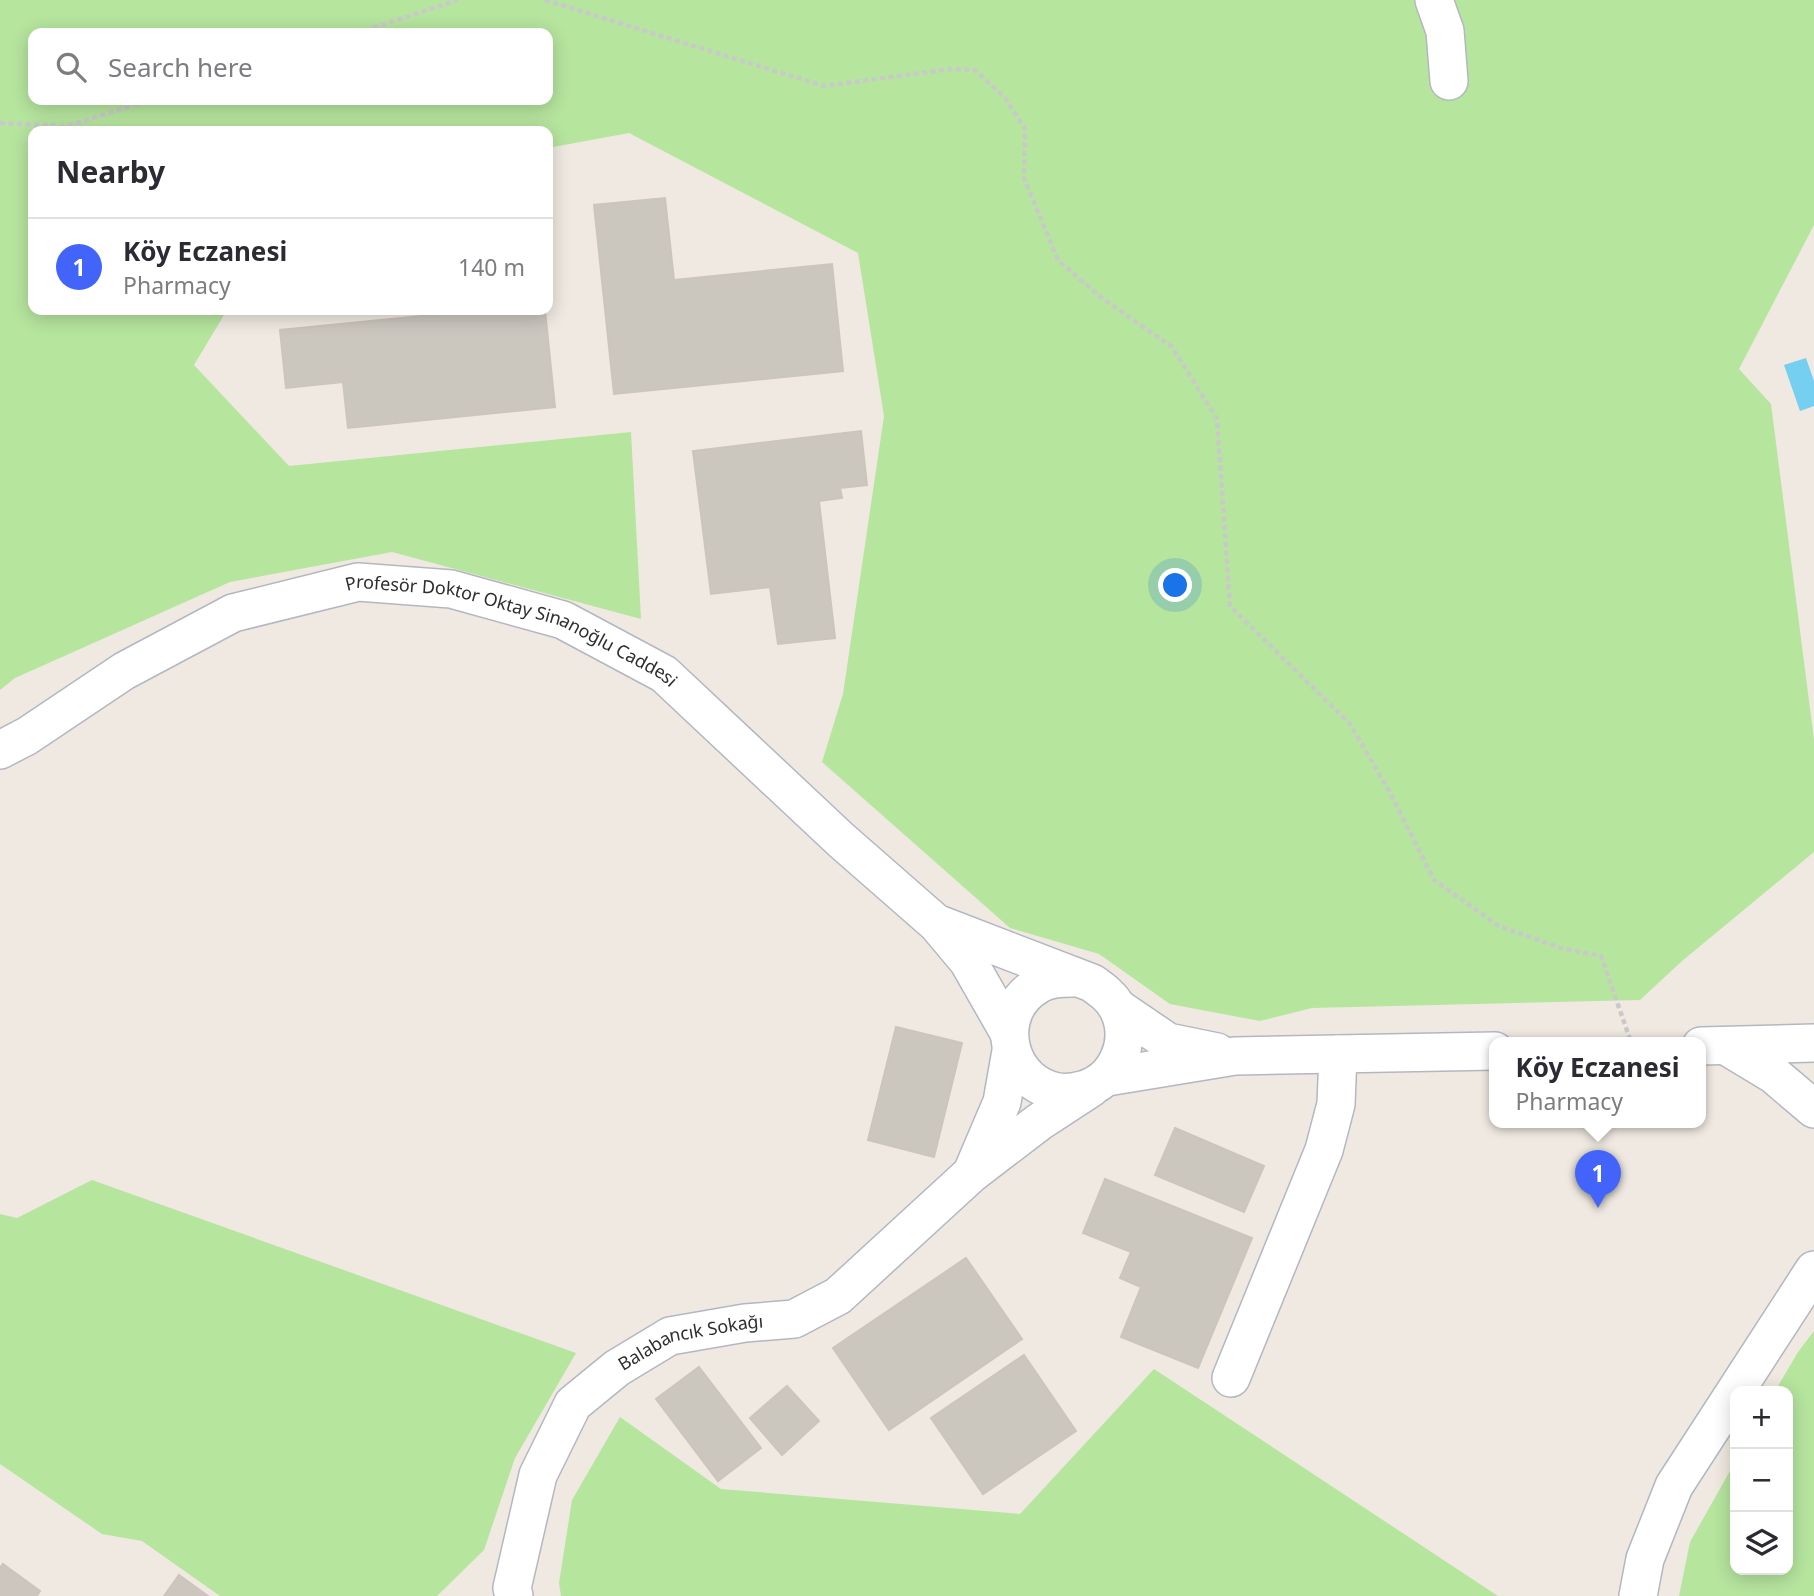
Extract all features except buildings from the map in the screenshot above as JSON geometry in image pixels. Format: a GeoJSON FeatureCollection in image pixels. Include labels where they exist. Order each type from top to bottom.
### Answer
{"type":"FeatureCollection","features":[{"type":"Feature","properties":{"kind":"street"},"geometry":{"type":"LineString","coordinates":[[1434,0],[1445,31],[1450,81]]}},
{"type":"Feature","properties":{"kind":"street","name":"Profesör Doktor Oktay Sinanoğlu Caddesi"},"geometry":{"type":"LineString","coordinates":[[0,769],[13,743],[124,671],[233,613],[358,582],[451,589],[563,620],[664,674],[841,840],[937,924],[968,961],[1010,1041]]}},
{"type":"Feature","properties":{"kind":"street","name":"Profesör Doktor Oktay Sinanoğlu Caddesi"},"geometry":{"type":"LineString","coordinates":[[937,924],[1074,978]]}},
{"type":"Feature","properties":{"kind":"street"},"geometry":{"type":"LineString","coordinates":[[1099,1082],[1118,1061],[1124,1043],[1124,1025],[1118,1008],[1107,993],[1092,983],[1074,978],[1056,978],[1038,985],[1024,996],[1013,1013],[1010,1041],[1020,1069],[1034,1083],[1068,1094],[1099,1082],[1235,1056],[1489,1051]]}},
{"type":"Feature","properties":{"kind":"street"},"geometry":{"type":"LineString","coordinates":[[1118,1008],[1168,1042],[1235,1056]]}},
{"type":"Feature","properties":{"kind":"street","name":"Balabancık Sokağı"},"geometry":{"type":"LineString","coordinates":[[971,1174],[1002,1102],[1010,1041]]}},
{"type":"Feature","properties":{"kind":"street"},"geometry":{"type":"LineString","coordinates":[[1713,1046],[1814,1043]]}},
{"type":"Feature","properties":{"kind":"street"},"geometry":{"type":"LineString","coordinates":[[1713,1046],[1774,1075],[1814,1109]]}},
{"type":"Feature","properties":{"kind":"street"},"geometry":{"type":"LineString","coordinates":[[1231,1378],[1324,1150],[1336,1104],[1338,1054]]}},
{"type":"Feature","properties":{"kind":"street","name":"Balabancık Sokağı"},"geometry":{"type":"LineString","coordinates":[[514,1596],[512,1588],[538,1475],[573,1404],[617,1367],[670,1336],[745,1323],[794,1319],[838,1296],[971,1174],[1039,1122],[1099,1082]]}},
{"type":"Feature","properties":{"kind":"street"},"geometry":{"type":"LineString","coordinates":[[1638,1596],[1645,1559],[1674,1486],[1814,1270]]}},
{"type":"Feature","properties":{"kind":"path"},"geometry":{"type":"LineString","coordinates":[[372,28],[458,0]]}},
{"type":"Feature","properties":{"kind":"path"},"geometry":{"type":"LineString","coordinates":[[545,0],[824,86],[951,69],[975,70],[1005,98],[1025,129],[1024,178],[1058,260],[1099,296],[1172,347],[1217,419],[1230,606],[1350,724],[1389,791],[1434,880],[1499,926],[1562,948],[1601,956],[1629,1037]]}},
{"type":"Feature","properties":{"kind":"path"},"geometry":{"type":"LineString","coordinates":[[0,123],[67,126],[135,105]]}},
{"type":"Feature","properties":{"kind":"green space"},"geometry":{"type":"Polygon","coordinates":[[[0,0],[1814,0],[1814,225],[1739,369],[1771,404],[1814,740],[1814,852],[1682,961],[1640,1000],[1312,1008],[1260,1021],[1170,1004],[1099,954],[1010,928],[822,762],[843,694],[884,416],[858,253],[629,133],[553,147],[553,126],[28,126],[28,315],[224,315],[194,365],[289,466],[631,432],[641,619],[392,552],[230,582],[15,678],[0,690],[0,0]]]}},
{"type":"Feature","properties":{"kind":"green space"},"geometry":{"type":"Polygon","coordinates":[[[92,1180],[576,1353],[515,1458],[484,1550],[437,1596],[220,1596],[142,1541],[102,1534],[0,1464],[0,1214],[17,1218],[92,1180]]]}},
{"type":"Feature","properties":{"kind":"green space"},"geometry":{"type":"Polygon","coordinates":[[[1814,1331],[1814,1596],[1679,1596],[1690,1542],[1730,1471],[1730,1575],[1793,1575],[1793,1386],[1778,1386],[1814,1331]]]}},
{"type":"Feature","properties":{"kind":"green space"},"geometry":{"type":"Polygon","coordinates":[[[1154,1369],[1498,1596],[561,1596],[559,1583],[572,1500],[620,1417],[721,1489],[1020,1514],[1154,1369]]]}},
{"type":"Feature","properties":{"kind":"water"},"geometry":{"type":"Polygon","coordinates":[[[1806,358],[1814,381],[1814,406],[1800,411],[1784,365],[1806,358]]]}},
{"type":"Feature","properties":{"kind":"place","name":"Köy Eczanesi"},"geometry":{"type":"Point","coordinates":[1598,1208]}}]}
